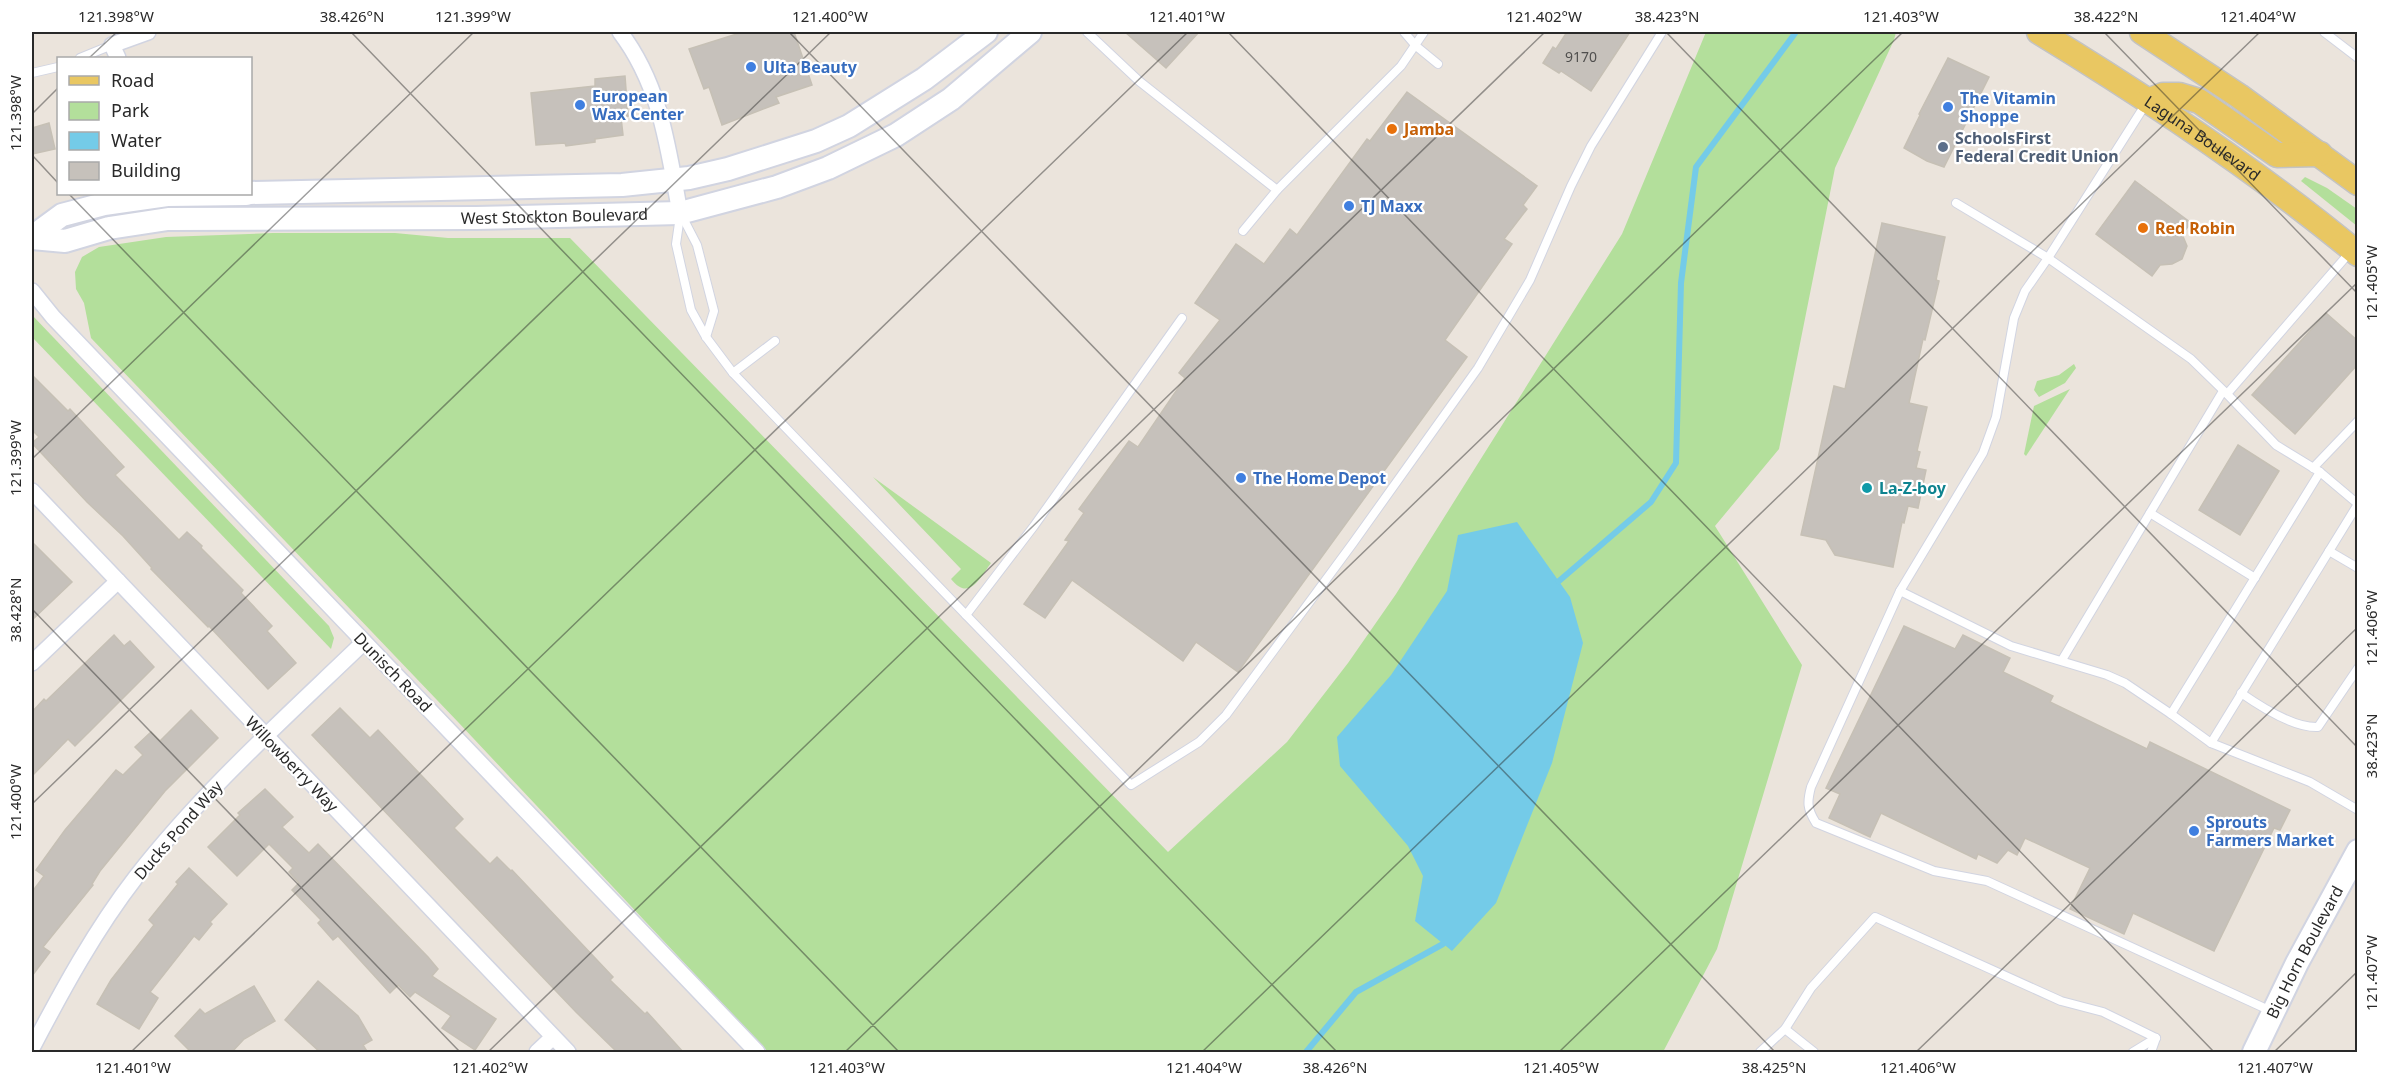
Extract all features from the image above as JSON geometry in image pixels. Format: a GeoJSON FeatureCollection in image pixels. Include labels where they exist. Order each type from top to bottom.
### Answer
{"type":"FeatureCollection","features":[{"type":"Feature","properties":{"kind":"main road","name":"Laguna Boulevard"},"geometry":{"type":"LineString","coordinates":[[2039,32],[2148,101],[2278,192],[2355,252]]}},
{"type":"Feature","properties":{"kind":"main road"},"geometry":{"type":"LineString","coordinates":[[2142,32],[2239,96],[2358,183]]}},
{"type":"Feature","properties":{"kind":"main road"},"geometry":{"type":"LineString","coordinates":[[2148,101],[2163,95],[2179,95],[2199,101],[2277,155],[2320,154]]}},
{"type":"Feature","properties":{"kind":"street"},"geometry":{"type":"LineString","coordinates":[[115,52],[148,32]]}},
{"type":"Feature","properties":{"kind":"street"},"geometry":{"type":"LineString","coordinates":[[620,32],[638,59],[652,87],[662,119],[680,213]]}},
{"type":"Feature","properties":{"kind":"street","name":"West Stockton Boulevard"},"geometry":{"type":"LineString","coordinates":[[252,193],[567,187],[674,181],[728,169],[816,141],[849,126],[924,79],[986,32]]}},
{"type":"Feature","properties":{"kind":"street","name":"West Stockton Boulevard"},"geometry":{"type":"LineString","coordinates":[[32,238],[65,241],[109,228],[168,219],[476,218],[680,213],[732,200],[818,172],[896,135],[951,99],[1030,32]]}},
{"type":"Feature","properties":{"kind":"street","name":"West Stockton Boulevard"},"geometry":{"type":"LineString","coordinates":[[32,238],[63,215],[104,204],[161,195]]}},
{"type":"Feature","properties":{"kind":"street","name":"Dunisch Road"},"geometry":{"type":"LineString","coordinates":[[32,291],[53,317],[757,1053]]}},
{"type":"Feature","properties":{"kind":"street","name":"Willowberry Way"},"geometry":{"type":"LineString","coordinates":[[32,491],[568,1053]]}},
{"type":"Feature","properties":{"kind":"street"},"geometry":{"type":"LineString","coordinates":[[32,663],[118,581]]}},
{"type":"Feature","properties":{"kind":"street","name":"Ducks Pond Way"},"geometry":{"type":"LineString","coordinates":[[32,1048],[68,980],[105,921],[169,836],[216,785],[364,642]]}},
{"type":"Feature","properties":{"kind":"street","name":"Big Horn Boulevard"},"geometry":{"type":"LineString","coordinates":[[2253,1053],[2358,851]]}},
{"type":"Feature","properties":{"kind":"street"},"geometry":{"type":"LineString","coordinates":[[537,1053],[553,1037]]}},
{"type":"Feature","properties":{"kind":"lane"},"geometry":{"type":"LineString","coordinates":[[1087,32],[1138,81],[1277,190]]}},
{"type":"Feature","properties":{"kind":"lane"},"geometry":{"type":"LineString","coordinates":[[1404,32],[1416,46],[1438,64]]}},
{"type":"Feature","properties":{"kind":"lane"},"geometry":{"type":"LineString","coordinates":[[1243,231],[1277,190],[1401,66],[1424,32]]}},
{"type":"Feature","properties":{"kind":"lane"},"geometry":{"type":"LineString","coordinates":[[680,213],[676,244],[691,309],[706,337],[732,373],[1131,785],[1199,742],[1226,715],[1478,368],[1530,280],[1571,186],[1592,146],[1662,32]]}},
{"type":"Feature","properties":{"kind":"lane"},"geometry":{"type":"LineString","coordinates":[[2324,32],[2358,58]]}},
{"type":"Feature","properties":{"kind":"lane"},"geometry":{"type":"LineString","coordinates":[[86,57],[115,52]]}},
{"type":"Feature","properties":{"kind":"lane"},"geometry":{"type":"LineString","coordinates":[[32,74],[57,67]]}},
{"type":"Feature","properties":{"kind":"lane"},"geometry":{"type":"LineString","coordinates":[[2148,101],[2025,291],[2014,318],[1996,417],[1983,453],[1900,591],[1811,787],[1807,800],[1808,811],[1816,823],[1934,871],[1987,881],[2273,1012]]}},
{"type":"Feature","properties":{"kind":"lane"},"geometry":{"type":"LineString","coordinates":[[1956,203],[2048,258],[2191,358],[2276,445],[2316,470],[2358,504],[2211,743]]}},
{"type":"Feature","properties":{"kind":"lane"},"geometry":{"type":"LineString","coordinates":[[680,213],[697,245],[714,310],[706,337]]}},
{"type":"Feature","properties":{"kind":"lane"},"geometry":{"type":"LineString","coordinates":[[2062,660],[2225,392],[2355,252]]}},
{"type":"Feature","properties":{"kind":"lane"},"geometry":{"type":"LineString","coordinates":[[966,615],[1034,526],[1182,318]]}},
{"type":"Feature","properties":{"kind":"lane"},"geometry":{"type":"LineString","coordinates":[[732,373],[775,341]]}},
{"type":"Feature","properties":{"kind":"lane"},"geometry":{"type":"LineString","coordinates":[[2171,714],[2255,578],[2316,470],[2358,421]]}},
{"type":"Feature","properties":{"kind":"lane"},"geometry":{"type":"LineString","coordinates":[[2150,513],[2255,578]]}},
{"type":"Feature","properties":{"kind":"lane"},"geometry":{"type":"LineString","coordinates":[[2329,551],[2358,568]]}},
{"type":"Feature","properties":{"kind":"lane"},"geometry":{"type":"LineString","coordinates":[[1900,591],[2011,646],[2062,660],[2125,683],[2211,743],[2310,782],[2358,810]]}},
{"type":"Feature","properties":{"kind":"lane"},"geometry":{"type":"LineString","coordinates":[[2241,693],[2262,708],[2308,728],[2318,727],[2358,668]]}},
{"type":"Feature","properties":{"kind":"lane"},"geometry":{"type":"LineString","coordinates":[[1760,1053],[1785,1029],[1811,988],[1875,917],[2061,1001],[2103,1012],[2156,1038]]}},
{"type":"Feature","properties":{"kind":"lane"},"geometry":{"type":"LineString","coordinates":[[1785,1029],[1814,1053]]}},
{"type":"Feature","properties":{"kind":"lane"},"geometry":{"type":"LineString","coordinates":[[2133,1053],[2156,1038]]}},
{"type":"Feature","properties":{"kind":"lane"},"geometry":{"type":"LineString","coordinates":[[2151,1053],[2156,1038]]}},
{"type":"Feature","properties":{"kind":"green space"},"geometry":{"type":"Polygon","coordinates":[[[1706,32],[1896,32],[1835,168],[1779,449],[1715,526],[1802,665],[1717,949],[1663,1052],[768,1052],[458,722],[91,338],[84,303],[76,289],[75,272],[82,257],[99,247],[166,237],[273,233],[395,233],[448,238],[570,238],[1168,852],[1287,742],[1348,663],[1396,594],[1622,234],[1706,32]]]}},
{"type":"Feature","properties":{"kind":"green space"},"geometry":{"type":"Polygon","coordinates":[[[2305,177],[2327,188],[2357,209],[2357,226],[2301,181],[2305,177]]]}},
{"type":"Feature","properties":{"kind":"green space"},"geometry":{"type":"Polygon","coordinates":[[[32,315],[329,626],[334,638],[331,649],[32,337],[32,315]]]}},
{"type":"Feature","properties":{"kind":"green space"},"geometry":{"type":"Polygon","coordinates":[[[2074,364],[2076,368],[2065,383],[2039,397],[2034,390],[2037,381],[2059,375],[2074,364]]]}},
{"type":"Feature","properties":{"kind":"green space"},"geometry":{"type":"Polygon","coordinates":[[[2070,389],[2026,456],[2024,454],[2034,406],[2070,389]]]}},
{"type":"Feature","properties":{"kind":"green space"},"geometry":{"type":"Polygon","coordinates":[[[873,477],[991,563],[974,585],[969,588],[957,586],[951,579],[961,569],[873,477]]]}},
{"type":"Feature","properties":{"kind":"water"},"geometry":{"type":"Polygon","coordinates":[[[1517,522],[1570,597],[1583,643],[1552,763],[1496,903],[1452,951],[1415,921],[1423,876],[1408,846],[1340,766],[1337,737],[1391,675],[1447,591],[1458,535],[1517,522]]]}},
{"type":"Feature","properties":{"kind":"building","name":"Ulta Beauty"},"geometry":{"type":"Polygon","coordinates":[[[743,32],[794,32],[812,85],[776,97],[779,103],[722,125],[709,87],[704,89],[689,49],[743,32]]]}},
{"type":"Feature","properties":{"kind":"building"},"geometry":{"type":"Polygon","coordinates":[[[1125,32],[1199,32],[1166,68],[1125,32]]]}},
{"type":"Feature","properties":{"kind":"building"},"geometry":{"type":"Polygon","coordinates":[[[1567,32],[1630,32],[1591,91],[1561,71],[1559,73],[1543,63],[1553,47],[1556,49],[1567,32]]]}},
{"type":"Feature","properties":{"kind":"building","name":"The Vitamin Shoppe"},"geometry":{"type":"Polygon","coordinates":[[[1948,58],[1989,77],[1944,167],[1927,161],[1904,148],[1948,58]]]}},
{"type":"Feature","properties":{"kind":"building","name":"European Wax Center"},"geometry":{"type":"Polygon","coordinates":[[[625,76],[628,116],[621,117],[623,135],[566,146],[565,143],[536,145],[531,93],[595,86],[595,79],[625,76]]]}},
{"type":"Feature","properties":{"kind":"building","name":"The Home Depot"},"geometry":{"type":"Polygon","coordinates":[[[1407,92],[1537,186],[1523,205],[1527,209],[1504,239],[1512,244],[1445,340],[1467,357],[1238,672],[1196,642],[1183,661],[1072,580],[1045,618],[1024,604],[1069,541],[1065,540],[1084,513],[1079,509],[1129,441],[1138,447],[1185,378],[1179,373],[1220,320],[1195,303],[1236,244],[1264,264],[1290,229],[1297,235],[1367,139],[1370,141],[1407,92]]]}},
{"type":"Feature","properties":{"kind":"building"},"geometry":{"type":"Polygon","coordinates":[[[49,123],[55,149],[32,154],[32,128],[49,123]]]}},
{"type":"Feature","properties":{"kind":"building","name":"Red Robin"},"geometry":{"type":"Polygon","coordinates":[[[2135,181],[2191,223],[2182,234],[2187,246],[2182,259],[2172,264],[2160,265],[2152,276],[2096,234],[2135,181]]]}},
{"type":"Feature","properties":{"kind":"building"},"geometry":{"type":"Polygon","coordinates":[[[1882,223],[1945,237],[1936,280],[1939,281],[1909,403],[1927,407],[1917,451],[1920,452],[1916,468],[1926,470],[1918,508],[1908,506],[1904,523],[1902,522],[1893,567],[1835,555],[1826,540],[1801,535],[1834,386],[1845,389],[1882,223]]]}},
{"type":"Feature","properties":{"kind":"building"},"geometry":{"type":"Polygon","coordinates":[[[2326,313],[2358,341],[2358,364],[2295,434],[2252,395],[2326,313]]]}},
{"type":"Feature","properties":{"kind":"building"},"geometry":{"type":"Polygon","coordinates":[[[32,375],[68,411],[70,409],[124,467],[115,475],[179,540],[187,532],[202,546],[201,548],[243,590],[241,593],[272,626],[267,631],[296,663],[268,689],[32,443],[39,437],[32,430],[32,375]]]}},
{"type":"Feature","properties":{"kind":"building"},"geometry":{"type":"Polygon","coordinates":[[[2238,445],[2279,471],[2240,535],[2199,510],[2238,445]]]}},
{"type":"Feature","properties":{"kind":"building"},"geometry":{"type":"Polygon","coordinates":[[[32,542],[72,582],[32,620],[32,542]]]}},
{"type":"Feature","properties":{"kind":"building"},"geometry":{"type":"Polygon","coordinates":[[[1904,626],[1955,649],[1963,635],[2010,658],[2003,672],[2053,696],[2050,702],[2147,749],[2150,742],[2290,810],[2280,830],[2274,828],[2214,951],[2133,913],[2124,934],[2070,909],[2090,868],[2025,838],[2017,855],[2008,850],[1997,863],[1978,854],[1976,859],[1881,813],[1870,837],[1829,818],[1840,794],[1826,788],[1904,626]]]}},
{"type":"Feature","properties":{"kind":"building"},"geometry":{"type":"Polygon","coordinates":[[[114,635],[124,646],[130,641],[154,667],[75,746],[68,739],[32,776],[32,712],[114,635]]]}},
{"type":"Feature","properties":{"kind":"building"},"geometry":{"type":"Polygon","coordinates":[[[340,708],[370,738],[378,730],[463,819],[454,828],[490,864],[497,857],[512,870],[613,977],[610,980],[645,1014],[647,1012],[684,1053],[618,1053],[576,1012],[312,735],[340,708]]]}},
{"type":"Feature","properties":{"kind":"building"},"geometry":{"type":"Polygon","coordinates":[[[191,710],[218,738],[165,791],[100,871],[93,885],[43,947],[50,952],[32,976],[32,892],[44,876],[36,870],[65,830],[116,770],[123,775],[143,755],[135,747],[151,732],[160,741],[191,710]]]}},
{"type":"Feature","properties":{"kind":"building"},"geometry":{"type":"Polygon","coordinates":[[[265,789],[293,817],[282,827],[309,853],[318,844],[428,957],[438,969],[432,976],[496,1019],[475,1050],[442,1028],[451,1016],[415,992],[410,997],[398,985],[390,993],[338,936],[333,940],[318,923],[321,920],[292,890],[299,883],[289,872],[293,868],[269,844],[237,876],[208,847],[240,815],[238,813],[265,789]]]}},
{"type":"Feature","properties":{"kind":"building"},"geometry":{"type":"Polygon","coordinates":[[[189,868],[227,904],[210,922],[212,924],[199,940],[194,936],[150,992],[158,998],[139,1029],[97,1004],[111,980],[154,925],[149,920],[189,868]]]}},
{"type":"Feature","properties":{"kind":"building"},"geometry":{"type":"Polygon","coordinates":[[[318,981],[358,1016],[372,1040],[363,1045],[368,1053],[321,1053],[285,1020],[318,981]]]}},
{"type":"Feature","properties":{"kind":"building"},"geometry":{"type":"Polygon","coordinates":[[[254,986],[275,1021],[244,1039],[231,1053],[192,1053],[175,1036],[200,1009],[205,1014],[254,986]]]}},
{"type":"Feature","properties":{"kind":"waterway"},"geometry":{"type":"LineString","coordinates":[[1559,581],[1651,502],[1676,463],[1681,283],[1696,167],[1796,32]]}},
{"type":"Feature","properties":{"kind":"waterway"},"geometry":{"type":"LineString","coordinates":[[1306,1052],[1356,992],[1443,944]]}},
{"type":"Feature","properties":{"kind":"place","name":"Ulta Beauty"},"geometry":{"type":"Point","coordinates":[751,67]}},
{"type":"Feature","properties":{"kind":"place","name":"European Wax Center"},"geometry":{"type":"Point","coordinates":[580,105]}},
{"type":"Feature","properties":{"kind":"place","name":"The Vitamin Shoppe"},"geometry":{"type":"Point","coordinates":[1948,107]}},
{"type":"Feature","properties":{"kind":"place","name":"Jamba"},"geometry":{"type":"Point","coordinates":[1392,129]}},
{"type":"Feature","properties":{"kind":"place","name":"SchoolsFirst Federal Credit Union"},"geometry":{"type":"Point","coordinates":[1943,147]}},
{"type":"Feature","properties":{"kind":"place","name":"TJ Maxx"},"geometry":{"type":"Point","coordinates":[1349,206]}},
{"type":"Feature","properties":{"kind":"place","name":"Red Robin"},"geometry":{"type":"Point","coordinates":[2143,228]}},
{"type":"Feature","properties":{"kind":"place","name":"The Home Depot"},"geometry":{"type":"Point","coordinates":[1241,478]}},
{"type":"Feature","properties":{"kind":"place","name":"La-Z-boy"},"geometry":{"type":"Point","coordinates":[1867,488]}},
{"type":"Feature","properties":{"kind":"place","name":"Sprouts Farmers Market"},"geometry":{"type":"Point","coordinates":[2194,831]}}]}
